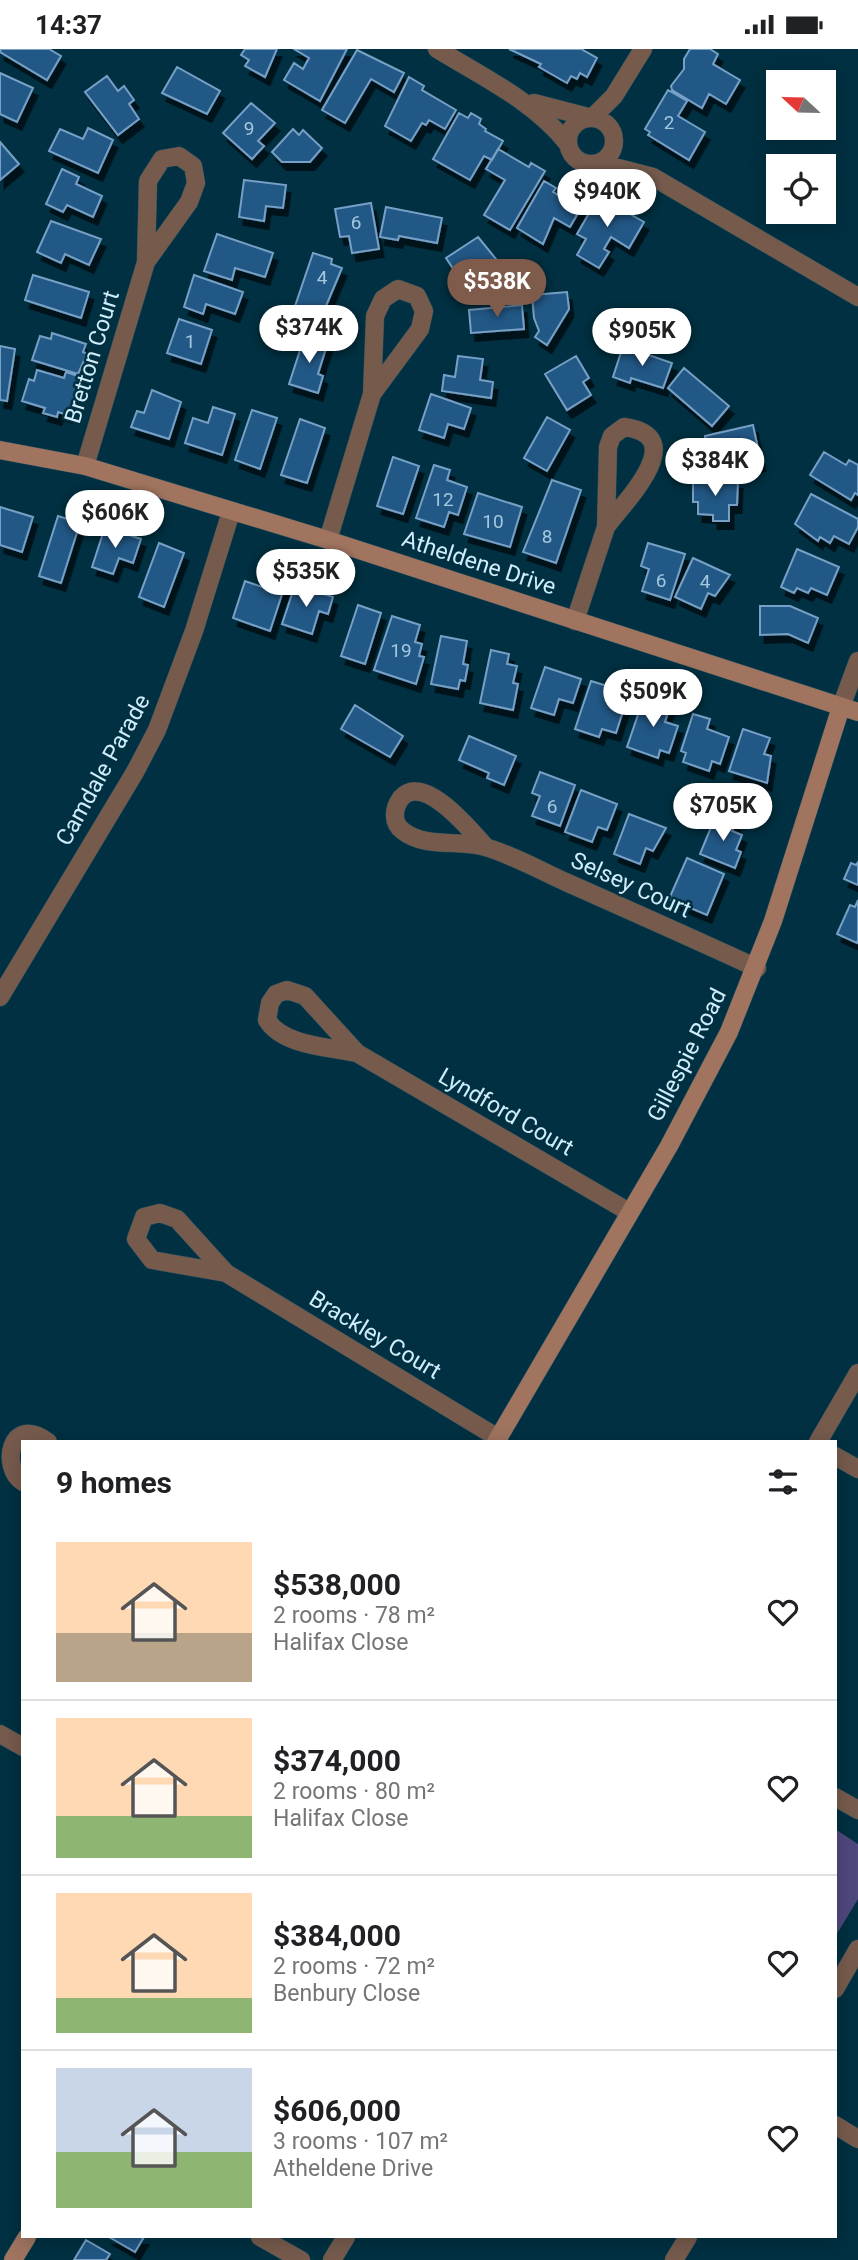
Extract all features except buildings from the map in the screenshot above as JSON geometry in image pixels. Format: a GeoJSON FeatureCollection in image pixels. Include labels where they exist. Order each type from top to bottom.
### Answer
{"type":"FeatureCollection","features":[{"type":"Feature","properties":{"kind":"street"},"geometry":{"type":"LineString","coordinates":[[437,49],[518,97],[547,120],[568,145]]}},
{"type":"Feature","properties":{"kind":"street"},"geometry":{"type":"LineString","coordinates":[[643,49],[622,86],[591,117],[570,129],[568,145],[570,152],[583,163],[598,163],[653,177]]}},
{"type":"Feature","properties":{"kind":"street"},"geometry":{"type":"LineString","coordinates":[[598,163],[606,159],[613,139],[622,86]]}},
{"type":"Feature","properties":{"kind":"street"},"geometry":{"type":"LineString","coordinates":[[518,97],[558,112],[603,120],[613,139],[653,177],[858,297]]}},
{"type":"Feature","properties":{"kind":"street","name":"Bretton Court"},"geometry":{"type":"LineString","coordinates":[[85,466],[146,262],[148,181],[162,159],[179,156],[193,166],[196,184],[189,202],[146,262]]}},
{"type":"Feature","properties":{"kind":"street"},"geometry":{"type":"LineString","coordinates":[[328,540],[372,394],[375,316],[383,299],[398,289],[417,296],[424,311],[420,329],[372,394]]}},
{"type":"Feature","properties":{"kind":"street"},"geometry":{"type":"LineString","coordinates":[[575,621],[606,527],[608,447],[612,436],[624,426],[638,428],[651,437],[656,451],[651,467],[606,527]]}},
{"type":"Feature","properties":{"kind":"street","name":"Atheldene Drive"},"geometry":{"type":"LineString","coordinates":[[0,450],[85,466],[328,540],[850,710]]}},
{"type":"Feature","properties":{"kind":"street","name":"Camdale Parade"},"geometry":{"type":"LineString","coordinates":[[0,997],[135,772],[157,730],[194,631],[231,512]]}},
{"type":"Feature","properties":{"kind":"street","name":"Gillespie Road"},"geometry":{"type":"LineString","coordinates":[[497,1440],[702,1086],[757,968],[850,710],[858,661]]}},
{"type":"Feature","properties":{"kind":"street","name":"Selsey Court"},"geometry":{"type":"LineString","coordinates":[[485,846],[453,812],[429,795],[417,792],[407,794],[397,805],[394,818],[397,826],[414,838],[485,846],[757,968]]}},
{"type":"Feature","properties":{"kind":"street","name":"Lyndford Court"},"geometry":{"type":"LineString","coordinates":[[357,1053],[304,1042],[272,1029],[267,1020],[270,1003],[276,994],[287,990],[305,996],[357,1053],[629,1212]]}},
{"type":"Feature","properties":{"kind":"street","name":"Brackley Court"},"geometry":{"type":"LineString","coordinates":[[226,1273],[152,1259],[136,1239],[139,1223],[144,1217],[160,1213],[177,1219],[226,1273],[497,1440]]}},
{"type":"Feature","properties":{"kind":"street"},"geometry":{"type":"LineString","coordinates":[[819,1440],[858,1373]]}},
{"type":"Feature","properties":{"kind":"street"},"geometry":{"type":"LineString","coordinates":[[21,1481],[7,1472],[4,1464],[5,1448],[10,1439],[24,1433],[37,1434],[45,1440]]}},
{"type":"Feature","properties":{"kind":"street"},"geometry":{"type":"LineString","coordinates":[[837,1457],[858,1469]]}},
{"type":"Feature","properties":{"kind":"street"},"geometry":{"type":"LineString","coordinates":[[0,1734],[21,1746]]}},
{"type":"Feature","properties":{"kind":"street"},"geometry":{"type":"LineString","coordinates":[[837,1798],[858,1810]]}},
{"type":"Feature","properties":{"kind":"street"},"geometry":{"type":"LineString","coordinates":[[837,1986],[858,1949]]}},
{"type":"Feature","properties":{"kind":"street"},"geometry":{"type":"LineString","coordinates":[[837,2127],[858,2139]]}},
{"type":"Feature","properties":{"kind":"street"},"geometry":{"type":"LineString","coordinates":[[13,2260],[26,2238]]}},
{"type":"Feature","properties":{"kind":"street"},"geometry":{"type":"LineString","coordinates":[[262,2238],[301,2260]]}},
{"type":"Feature","properties":{"kind":"street"},"geometry":{"type":"LineString","coordinates":[[332,2260],[344,2238]]}},
{"type":"Feature","properties":{"kind":"street"},"geometry":{"type":"LineString","coordinates":[[674,2260],[687,2238]]}},
{"type":"Feature","properties":{"kind":"shaded area"},"geometry":{"type":"Polygon","coordinates":[[[837,1830],[858,1844],[858,1899],[837,1934],[837,1830]]]}}]}
